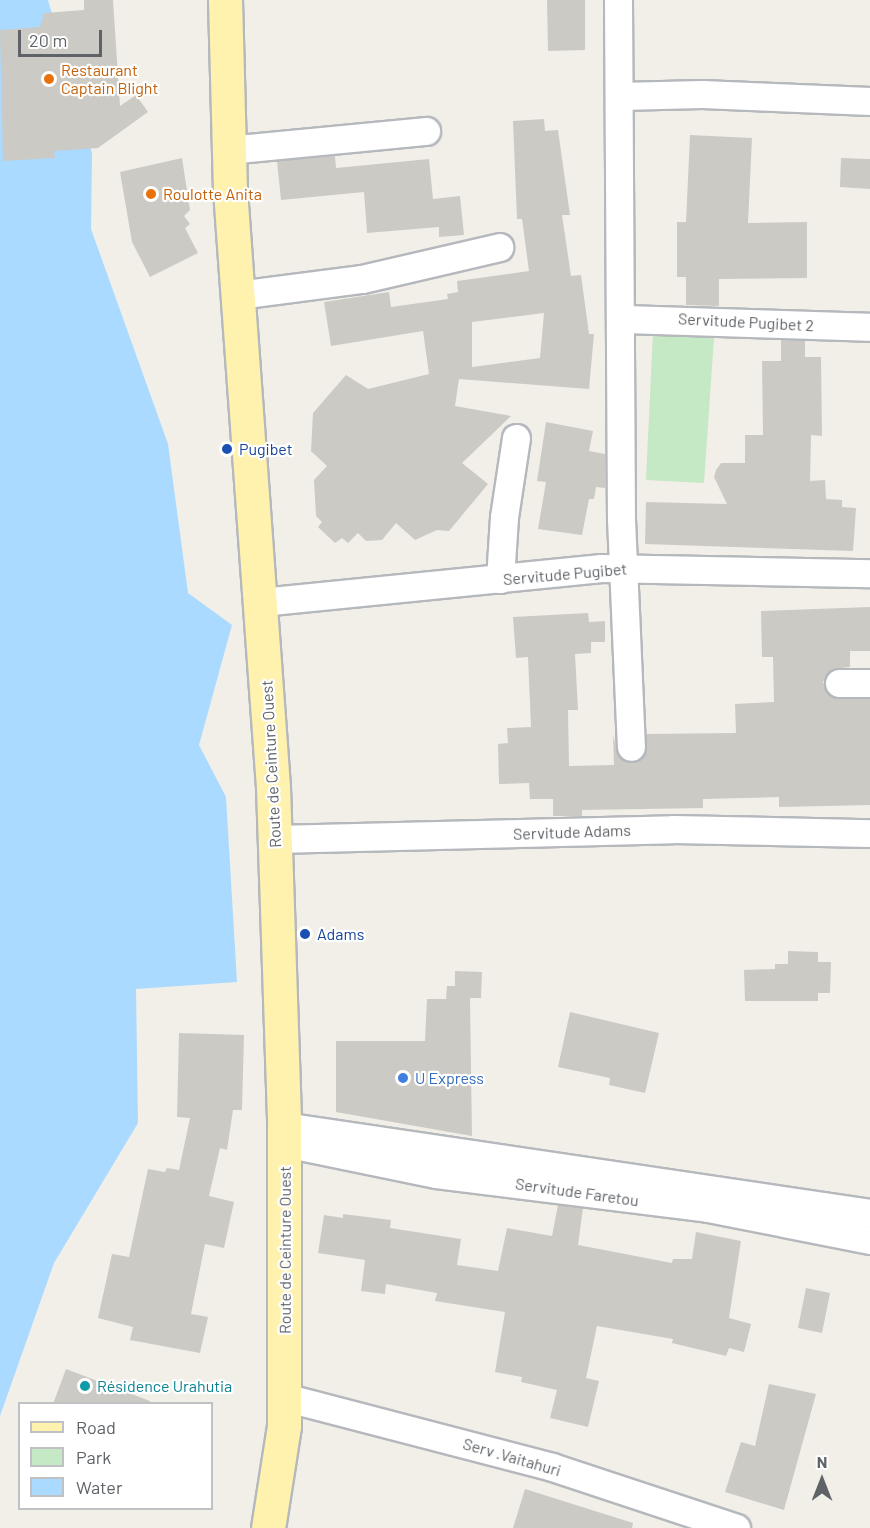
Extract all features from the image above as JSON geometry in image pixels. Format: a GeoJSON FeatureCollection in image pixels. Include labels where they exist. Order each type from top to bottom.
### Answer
{"type":"FeatureCollection","features":[{"type":"Feature","properties":{"kind":"main road","name":"Route de Ceinture Ouest"},"geometry":{"type":"LineString","coordinates":[[225,0],[228,150],[261,602],[275,839],[284,1135],[284,1426],[268,1528]]}},
{"type":"Feature","properties":{"kind":"street"},"geometry":{"type":"LineString","coordinates":[[618,0],[623,568],[631,747]]}},
{"type":"Feature","properties":{"kind":"street"},"geometry":{"type":"LineString","coordinates":[[619,96],[702,94],[870,101]]}},
{"type":"Feature","properties":{"kind":"street"},"geometry":{"type":"LineString","coordinates":[[228,150],[426,131]]}},
{"type":"Feature","properties":{"kind":"street"},"geometry":{"type":"LineString","coordinates":[[238,295],[362,279],[499,247]]}},
{"type":"Feature","properties":{"kind":"street","name":"Servitude Pugibet 2"},"geometry":{"type":"LineString","coordinates":[[622,319],[870,327]]}},
{"type":"Feature","properties":{"kind":"street"},"geometry":{"type":"LineString","coordinates":[[500,579],[504,518],[516,438]]}},
{"type":"Feature","properties":{"kind":"street","name":"Servitude Pugibet"},"geometry":{"type":"LineString","coordinates":[[261,602],[623,568],[870,573]]}},
{"type":"Feature","properties":{"kind":"street"},"geometry":{"type":"LineString","coordinates":[[839,683],[870,682]]}},
{"type":"Feature","properties":{"kind":"street","name":"Servitude Adams"},"geometry":{"type":"LineString","coordinates":[[275,839],[673,830],[870,833]]}},
{"type":"Feature","properties":{"kind":"street","name":"Servitude Faretou"},"geometry":{"type":"LineString","coordinates":[[284,1135],[870,1213]]}},
{"type":"Feature","properties":{"kind":"street","name":"Servitude Faretou"},"geometry":{"type":"LineString","coordinates":[[284,1135],[436,1174],[708,1208],[870,1240]]}},
{"type":"Feature","properties":{"kind":"street","name":"Serv .Vaitahuri"},"geometry":{"type":"LineString","coordinates":[[284,1397],[552,1467],[736,1528]]}},
{"type":"Feature","properties":{"kind":"green space"},"geometry":{"type":"Polygon","coordinates":[[[653,333],[714,338],[704,483],[646,480],[653,333]]]}},
{"type":"Feature","properties":{"kind":"water"},"geometry":{"type":"Polygon","coordinates":[[[0,0],[48,0],[92,153],[91,229],[168,444],[188,593],[232,625],[199,745],[226,797],[237,982],[136,989],[138,1123],[54,1263],[0,1416],[0,0]]]}},
{"type":"Feature","properties":{"kind":"building","name":"Restaurant Captain Blight"},"geometry":{"type":"Polygon","coordinates":[[[84,0],[113,0],[120,106],[136,95],[148,112],[98,148],[54,151],[55,158],[3,161],[0,30],[40,27],[44,13],[84,10],[84,0]]]}},
{"type":"Feature","properties":{"kind":"building"},"geometry":{"type":"Polygon","coordinates":[[[547,0],[585,0],[585,50],[548,51],[547,0]]]}},
{"type":"Feature","properties":{"kind":"building"},"geometry":{"type":"Polygon","coordinates":[[[544,119],[545,131],[558,130],[570,215],[562,215],[571,276],[581,275],[589,334],[594,334],[589,389],[459,379],[455,406],[511,416],[462,463],[488,484],[449,531],[437,530],[415,540],[396,523],[382,540],[366,541],[358,533],[348,543],[342,538],[335,543],[318,527],[322,522],[316,516],[314,480],[327,466],[311,451],[313,413],[346,375],[368,389],[429,374],[423,331],[331,346],[324,302],[389,292],[391,307],[448,299],[447,294],[458,292],[457,281],[529,271],[522,219],[517,219],[513,121],[544,119]],[[544,313],[472,322],[472,367],[540,358],[544,313]]]}},
{"type":"Feature","properties":{"kind":"building"},"geometry":{"type":"Polygon","coordinates":[[[690,135],[752,138],[748,223],[807,222],[807,278],[719,279],[719,306],[686,305],[686,277],[677,277],[677,222],[686,222],[690,135]]]}},
{"type":"Feature","properties":{"kind":"building"},"geometry":{"type":"Polygon","coordinates":[[[335,156],[336,168],[429,159],[433,199],[460,196],[464,235],[439,237],[439,227],[367,233],[364,192],[281,200],[277,161],[335,156]]]}},
{"type":"Feature","properties":{"kind":"building"},"geometry":{"type":"Polygon","coordinates":[[[182,158],[190,210],[184,216],[190,224],[185,228],[198,253],[150,277],[132,242],[120,172],[182,158]]]}},
{"type":"Feature","properties":{"kind":"building"},"geometry":{"type":"Polygon","coordinates":[[[841,158],[870,159],[870,189],[840,187],[841,158]]]}},
{"type":"Feature","properties":{"kind":"building"},"geometry":{"type":"Polygon","coordinates":[[[781,340],[805,341],[805,357],[821,357],[822,436],[811,435],[810,481],[825,480],[826,499],[842,500],[842,507],[856,508],[853,551],[645,544],[646,502],[727,504],[714,477],[716,470],[721,463],[745,463],[745,435],[763,435],[762,361],[781,361],[781,340]]]}},
{"type":"Feature","properties":{"kind":"building"},"geometry":{"type":"Polygon","coordinates":[[[546,422],[593,431],[589,451],[605,454],[605,488],[596,487],[594,499],[589,499],[582,535],[538,529],[546,482],[537,481],[546,422]]]}},
{"type":"Feature","properties":{"kind":"building"},"geometry":{"type":"Polygon","coordinates":[[[870,607],[870,651],[850,651],[850,667],[832,669],[823,682],[832,697],[870,699],[870,805],[779,807],[779,797],[703,799],[703,808],[582,810],[582,816],[553,816],[553,799],[530,799],[529,783],[499,784],[498,744],[508,743],[507,728],[531,727],[528,657],[516,658],[513,617],[588,613],[589,622],[605,621],[605,642],[591,642],[591,653],[575,654],[578,710],[568,710],[569,766],[614,765],[613,735],[618,756],[632,763],[645,754],[646,734],[736,733],[735,704],[774,702],[773,657],[762,657],[761,611],[870,607]]]}},
{"type":"Feature","properties":{"kind":"building"},"geometry":{"type":"Polygon","coordinates":[[[788,951],[818,952],[818,962],[831,962],[830,993],[818,993],[818,1001],[745,1001],[744,970],[775,969],[775,964],[788,964],[788,951]]]}},
{"type":"Feature","properties":{"kind":"building","name":"U Express"},"geometry":{"type":"Polygon","coordinates":[[[455,971],[482,972],[481,998],[470,998],[472,1136],[336,1112],[336,1041],[425,1041],[427,999],[446,999],[447,986],[455,986],[455,971]]]}},
{"type":"Feature","properties":{"kind":"building"},"geometry":{"type":"Polygon","coordinates":[[[570,1012],[659,1033],[645,1093],[609,1085],[610,1078],[558,1067],[570,1012]]]}},
{"type":"Feature","properties":{"kind":"building"},"geometry":{"type":"Polygon","coordinates":[[[179,1033],[244,1035],[242,1110],[233,1110],[227,1150],[220,1148],[209,1196],[234,1202],[224,1248],[205,1244],[191,1314],[208,1317],[200,1353],[130,1340],[133,1327],[98,1318],[112,1254],[129,1257],[148,1169],[165,1172],[167,1168],[179,1170],[190,1118],[177,1117],[179,1033]]]}},
{"type":"Feature","properties":{"kind":"building"},"geometry":{"type":"Polygon","coordinates":[[[558,1205],[583,1208],[578,1245],[672,1263],[673,1259],[692,1259],[696,1232],[741,1241],[729,1318],[751,1324],[744,1352],[729,1348],[726,1356],[672,1343],[673,1339],[597,1326],[586,1378],[599,1381],[588,1427],[550,1418],[557,1390],[521,1382],[522,1377],[495,1372],[505,1312],[435,1301],[437,1293],[386,1284],[385,1294],[361,1291],[365,1260],[318,1253],[324,1215],[343,1218],[343,1214],[391,1220],[390,1228],[461,1239],[457,1265],[498,1271],[507,1228],[552,1236],[558,1205]]]}},
{"type":"Feature","properties":{"kind":"building"},"geometry":{"type":"Polygon","coordinates":[[[806,1288],[830,1293],[822,1333],[798,1328],[806,1288]]]}},
{"type":"Feature","properties":{"kind":"building","name":"Résidence Urahutia"},"geometry":{"type":"Polygon","coordinates":[[[66,1369],[150,1401],[150,1402],[54,1402],[66,1369]]]}},
{"type":"Feature","properties":{"kind":"building"},"geometry":{"type":"Polygon","coordinates":[[[769,1384],[816,1394],[784,1510],[725,1492],[741,1442],[755,1446],[769,1384]]]}},
{"type":"Feature","properties":{"kind":"building"},"geometry":{"type":"Polygon","coordinates":[[[525,1489],[633,1523],[632,1528],[513,1528],[525,1489]]]}},
{"type":"Feature","properties":{"kind":"place","name":"Restaurant Captain Blight"},"geometry":{"type":"Point","coordinates":[49,79]}},
{"type":"Feature","properties":{"kind":"place","name":"Roulotte Anita"},"geometry":{"type":"Point","coordinates":[151,194]}},
{"type":"Feature","properties":{"kind":"place","name":"Pugibet"},"geometry":{"type":"Point","coordinates":[227,449]}},
{"type":"Feature","properties":{"kind":"place","name":"Adams"},"geometry":{"type":"Point","coordinates":[305,934]}},
{"type":"Feature","properties":{"kind":"place","name":"U Express"},"geometry":{"type":"Point","coordinates":[403,1078]}},
{"type":"Feature","properties":{"kind":"place","name":"Résidence Urahutia"},"geometry":{"type":"Point","coordinates":[85,1386]}}]}
